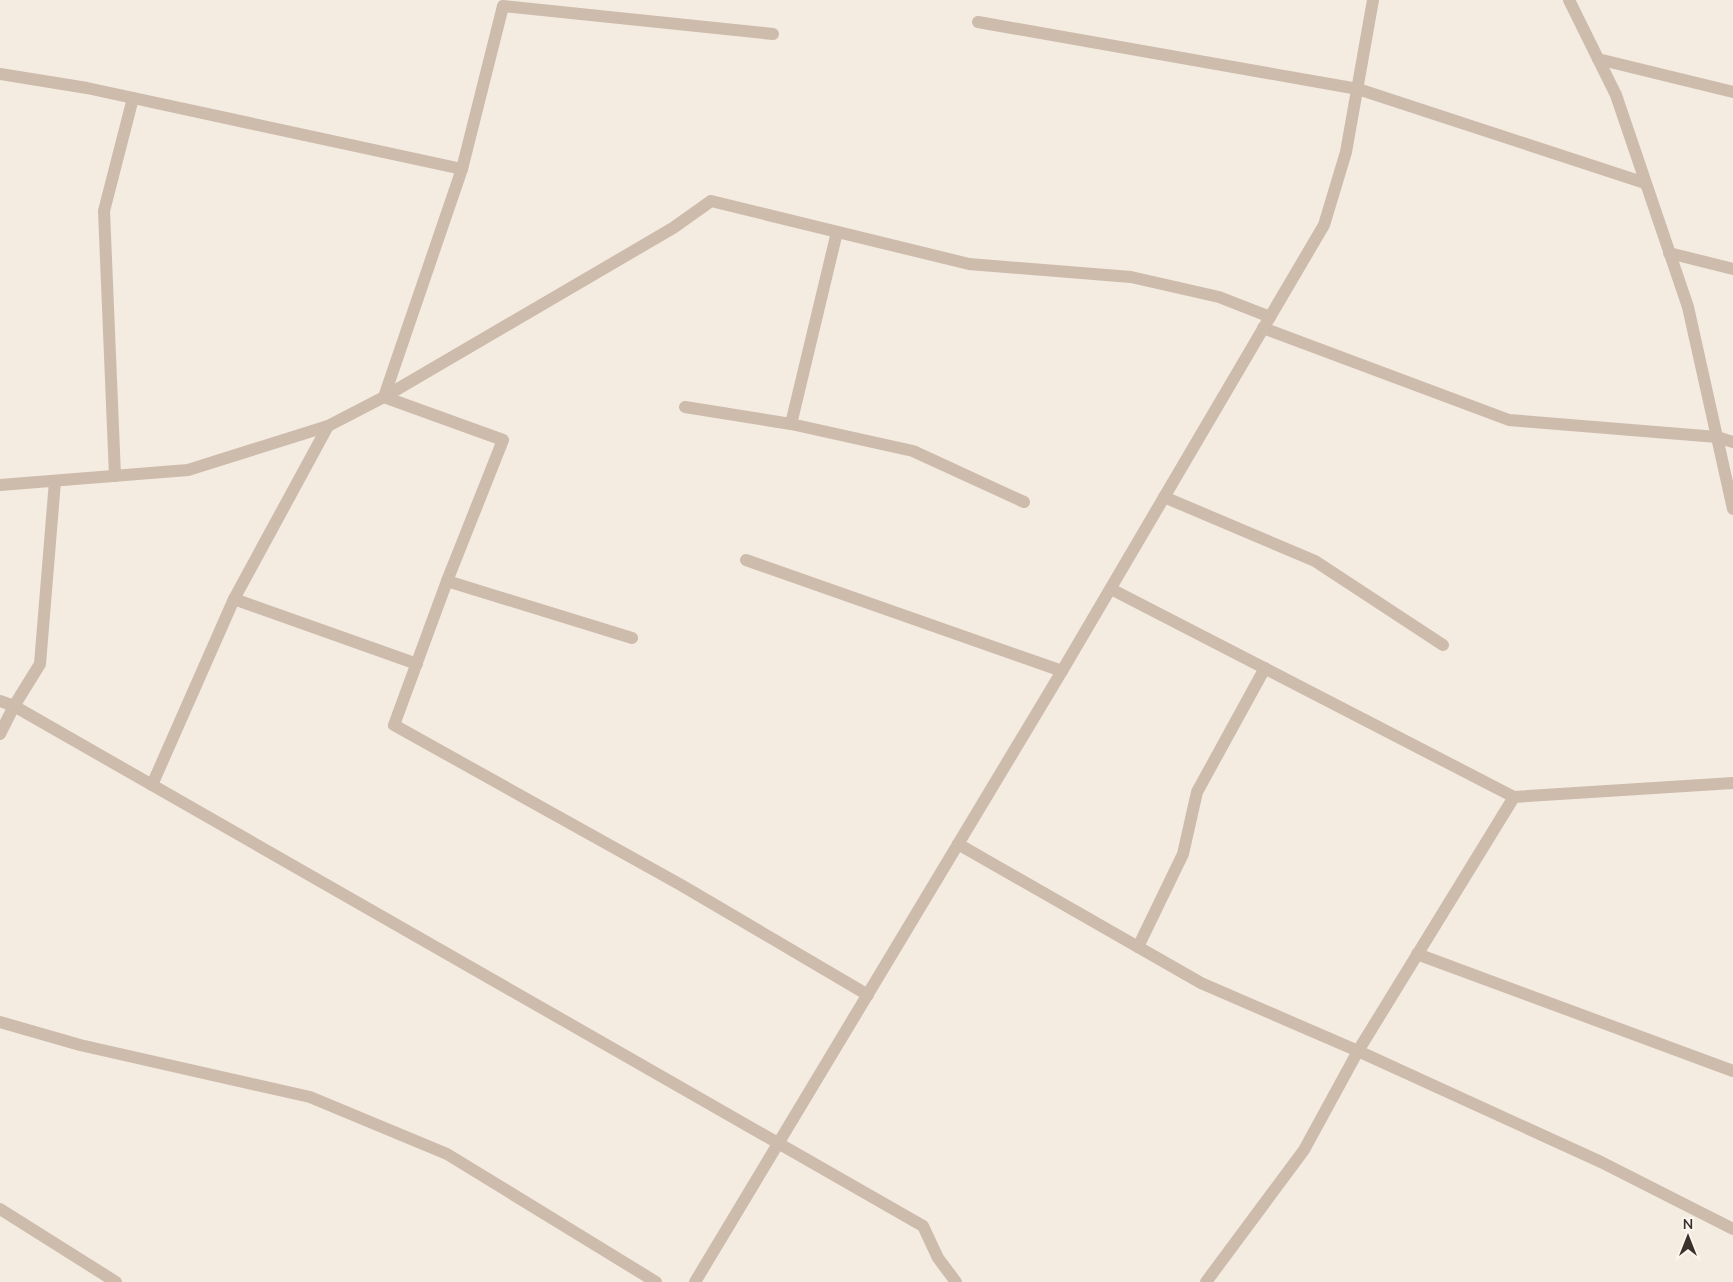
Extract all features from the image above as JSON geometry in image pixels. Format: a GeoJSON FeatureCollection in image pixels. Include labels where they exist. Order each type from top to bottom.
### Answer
{"type":"FeatureCollection","features":[{"type":"Feature","properties":{"kind":"street"},"geometry":{"type":"LineString","coordinates":[[695,1282],[1062,671],[1324,225],[1346,152],[1373,0]]}},
{"type":"Feature","properties":{"kind":"street"},"geometry":{"type":"LineString","coordinates":[[1569,0],[1616,95],[1688,307],[1733,509]]}},
{"type":"Feature","properties":{"kind":"street"},"geometry":{"type":"LineString","coordinates":[[384,397],[462,169],[503,6],[773,34]]}},
{"type":"Feature","properties":{"kind":"street"},"geometry":{"type":"LineString","coordinates":[[978,22],[1358,89],[1645,183]]}},
{"type":"Feature","properties":{"kind":"street"},"geometry":{"type":"LineString","coordinates":[[1598,59],[1733,92]]}},
{"type":"Feature","properties":{"kind":"street"},"geometry":{"type":"LineString","coordinates":[[0,74],[87,88],[462,169]]}},
{"type":"Feature","properties":{"kind":"street"},"geometry":{"type":"LineString","coordinates":[[115,476],[104,211],[133,98]]}},
{"type":"Feature","properties":{"kind":"street"},"geometry":{"type":"LineString","coordinates":[[0,485],[188,470],[328,426],[384,397],[672,228],[711,201],[969,264],[1131,277],[1219,298],[1267,323],[1509,420],[1717,437],[1733,442]]}},
{"type":"Feature","properties":{"kind":"street"},"geometry":{"type":"LineString","coordinates":[[791,424],[837,232]]}},
{"type":"Feature","properties":{"kind":"street"},"geometry":{"type":"LineString","coordinates":[[1669,253],[1733,269]]}},
{"type":"Feature","properties":{"kind":"street"},"geometry":{"type":"LineString","coordinates":[[384,397],[503,440],[447,580],[394,725],[681,884],[868,995]]}},
{"type":"Feature","properties":{"kind":"street"},"geometry":{"type":"LineString","coordinates":[[685,407],[791,424],[913,451],[1024,502]]}},
{"type":"Feature","properties":{"kind":"street"},"geometry":{"type":"LineString","coordinates":[[152,785],[234,599],[328,426]]}},
{"type":"Feature","properties":{"kind":"street"},"geometry":{"type":"LineString","coordinates":[[0,734],[14,706],[40,664],[55,481]]}},
{"type":"Feature","properties":{"kind":"street"},"geometry":{"type":"LineString","coordinates":[[1164,497],[1315,561],[1444,645]]}},
{"type":"Feature","properties":{"kind":"street"},"geometry":{"type":"LineString","coordinates":[[746,560],[1062,671]]}},
{"type":"Feature","properties":{"kind":"street"},"geometry":{"type":"LineString","coordinates":[[447,580],[632,638]]}},
{"type":"Feature","properties":{"kind":"street"},"geometry":{"type":"LineString","coordinates":[[1110,589],[1514,797],[1733,783]]}},
{"type":"Feature","properties":{"kind":"street"},"geometry":{"type":"LineString","coordinates":[[234,599],[417,664]]}},
{"type":"Feature","properties":{"kind":"street"},"geometry":{"type":"LineString","coordinates":[[1138,947],[1183,854],[1197,792],[1265,668]]}},
{"type":"Feature","properties":{"kind":"street"},"geometry":{"type":"LineString","coordinates":[[0,701],[14,706],[923,1226],[938,1258],[956,1282]]}},
{"type":"Feature","properties":{"kind":"street"},"geometry":{"type":"LineString","coordinates":[[1206,1282],[1304,1150],[1358,1051],[1514,797]]}},
{"type":"Feature","properties":{"kind":"street"},"geometry":{"type":"LineString","coordinates":[[958,844],[1201,984],[1358,1051],[1601,1162],[1733,1229]]}},
{"type":"Feature","properties":{"kind":"street"},"geometry":{"type":"LineString","coordinates":[[1417,954],[1733,1071]]}},
{"type":"Feature","properties":{"kind":"street"},"geometry":{"type":"LineString","coordinates":[[0,1022],[80,1045],[310,1097],[446,1154],[656,1282]]}},
{"type":"Feature","properties":{"kind":"street"},"geometry":{"type":"LineString","coordinates":[[0,1209],[116,1282]]}}]}
